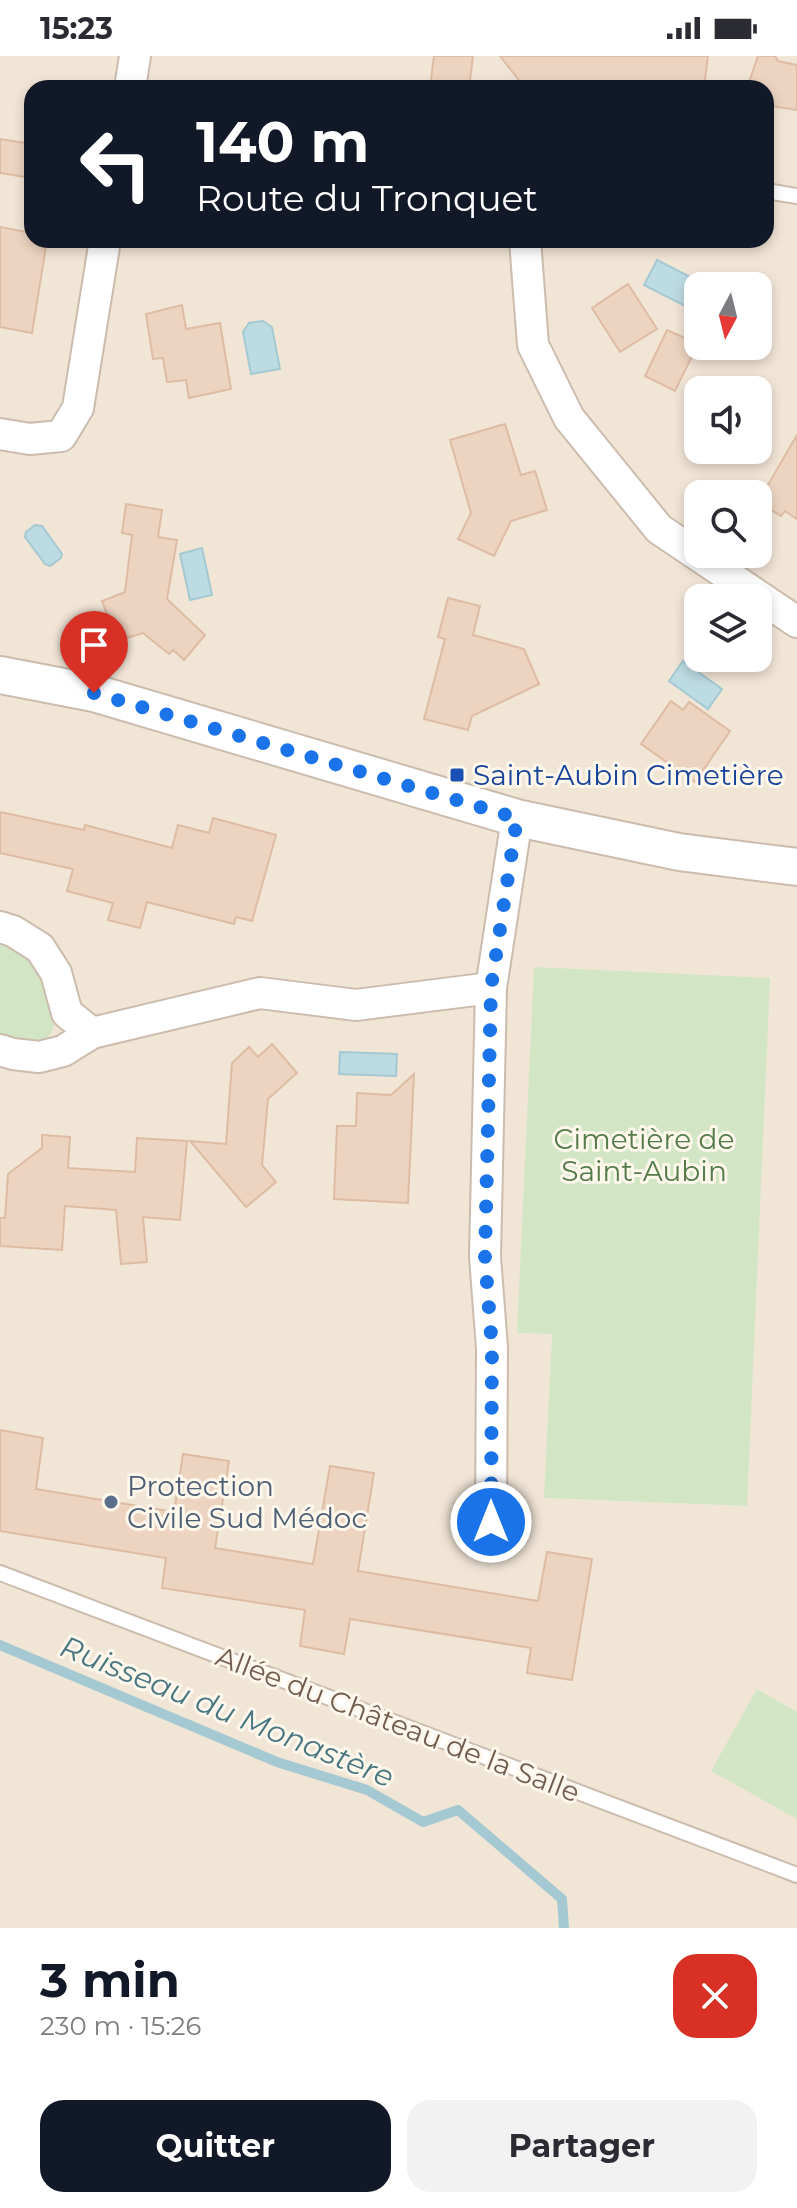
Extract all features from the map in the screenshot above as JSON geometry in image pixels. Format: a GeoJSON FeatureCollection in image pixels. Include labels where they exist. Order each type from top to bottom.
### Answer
{"type":"FeatureCollection","features":[{"type":"Feature","properties":{"kind":"street"},"geometry":{"type":"LineString","coordinates":[[131,80],[135,56]]}},
{"type":"Feature","properties":{"kind":"street"},"geometry":{"type":"LineString","coordinates":[[0,434],[30,439],[61,436],[78,408],[104,248]]}},
{"type":"Feature","properties":{"kind":"street"},"geometry":{"type":"LineString","coordinates":[[526,248],[533,345],[569,418],[659,529],[797,622]]}},
{"type":"Feature","properties":{"kind":"street"},"geometry":{"type":"LineString","coordinates":[[0,675],[94,693],[517,818],[679,852],[797,867]]}},
{"type":"Feature","properties":{"kind":"street"},"geometry":{"type":"LineString","coordinates":[[491,1522],[492,1348],[485,1257],[491,988],[517,818]]}},
{"type":"Feature","properties":{"kind":"street"},"geometry":{"type":"LineString","coordinates":[[0,927],[13,931],[40,948],[56,973],[67,1013],[92,1033]]}},
{"type":"Feature","properties":{"kind":"street"},"geometry":{"type":"LineString","coordinates":[[0,1050],[39,1057],[63,1051],[92,1033],[260,993],[356,1005],[491,988]]}},
{"type":"Feature","properties":{"kind":"lane"},"geometry":{"type":"LineString","coordinates":[[774,192],[797,196]]}},
{"type":"Feature","properties":{"kind":"lane","name":"Allée du Château de la Salle"},"geometry":{"type":"LineString","coordinates":[[0,1573],[797,1875]]}},
{"type":"Feature","properties":{"kind":"shaded area"},"geometry":{"type":"Polygon","coordinates":[[[0,56],[797,56],[797,1928],[0,1928],[0,56]],[[552,1334],[545,1498],[747,1506],[552,1334]]]}},
{"type":"Feature","properties":{"kind":"green space"},"geometry":{"type":"Polygon","coordinates":[[[0,941],[28,956],[47,983],[55,1020],[46,1039],[27,1043],[0,1034],[0,941]]]}},
{"type":"Feature","properties":{"kind":"green space","name":"Cimetière de Saint-Aubin"},"geometry":{"type":"Polygon","coordinates":[[[534,967],[770,978],[747,1506],[544,1498],[552,1334],[517,1333],[534,967]]]}},
{"type":"Feature","properties":{"kind":"green space"},"geometry":{"type":"Polygon","coordinates":[[[757,1689],[797,1712],[797,1819],[711,1771],[757,1689]]]}},
{"type":"Feature","properties":{"kind":"water"},"geometry":{"type":"Polygon","coordinates":[[[657,260],[684,274],[684,305],[644,285],[657,260]]]}},
{"type":"Feature","properties":{"kind":"water"},"geometry":{"type":"Polygon","coordinates":[[[263,321],[272,327],[280,369],[251,374],[243,332],[249,323],[263,321]]]}},
{"type":"Feature","properties":{"kind":"water"},"geometry":{"type":"Polygon","coordinates":[[[35,525],[42,526],[62,554],[50,566],[45,564],[25,537],[26,532],[35,525]]]}},
{"type":"Feature","properties":{"kind":"water"},"geometry":{"type":"Polygon","coordinates":[[[202,548],[212,595],[190,600],[180,554],[202,548]]]}},
{"type":"Feature","properties":{"kind":"water"},"geometry":{"type":"Polygon","coordinates":[[[683,661],[684,672],[698,672],[722,689],[708,709],[669,681],[683,661]]]}},
{"type":"Feature","properties":{"kind":"water"},"geometry":{"type":"Polygon","coordinates":[[[340,1052],[397,1054],[396,1076],[339,1074],[340,1052]]]}},
{"type":"Feature","properties":{"kind":"building"},"geometry":{"type":"Polygon","coordinates":[[[434,56],[473,56],[470,80],[431,80],[434,56]]]}},
{"type":"Feature","properties":{"kind":"building"},"geometry":{"type":"Polygon","coordinates":[[[500,56],[708,56],[705,80],[519,80],[500,56]]]}},
{"type":"Feature","properties":{"kind":"building"},"geometry":{"type":"Polygon","coordinates":[[[758,56],[775,56],[778,61],[797,65],[797,110],[774,106],[774,80],[750,80],[758,56]]]}},
{"type":"Feature","properties":{"kind":"building"},"geometry":{"type":"Polygon","coordinates":[[[0,139],[24,143],[24,177],[0,173],[0,139]]]}},
{"type":"Feature","properties":{"kind":"building"},"geometry":{"type":"Polygon","coordinates":[[[0,227],[24,232],[24,248],[46,248],[32,333],[0,327],[0,227]]]}},
{"type":"Feature","properties":{"kind":"building"},"geometry":{"type":"Polygon","coordinates":[[[628,284],[657,329],[620,352],[592,308],[628,284]]]}},
{"type":"Feature","properties":{"kind":"building"},"geometry":{"type":"Polygon","coordinates":[[[182,305],[186,329],[220,323],[231,389],[189,398],[186,380],[167,382],[163,358],[153,359],[146,314],[182,305]]]}},
{"type":"Feature","properties":{"kind":"building"},"geometry":{"type":"Polygon","coordinates":[[[667,330],[684,338],[684,360],[690,360],[675,391],[645,376],[667,330]]]}},
{"type":"Feature","properties":{"kind":"building"},"geometry":{"type":"Polygon","coordinates":[[[505,424],[521,475],[535,471],[547,510],[511,521],[494,556],[458,539],[471,513],[450,440],[505,424]]]}},
{"type":"Feature","properties":{"kind":"building"},"geometry":{"type":"Polygon","coordinates":[[[797,435],[797,519],[785,511],[781,516],[772,511],[771,480],[797,435]]]}},
{"type":"Feature","properties":{"kind":"building"},"geometry":{"type":"Polygon","coordinates":[[[126,504],[162,510],[158,537],[177,540],[167,599],[205,635],[184,660],[173,650],[169,654],[143,633],[117,641],[102,601],[125,592],[132,535],[122,533],[126,504]]]}},
{"type":"Feature","properties":{"kind":"building"},"geometry":{"type":"Polygon","coordinates":[[[448,598],[480,606],[473,635],[524,649],[539,684],[472,716],[468,730],[424,719],[445,639],[438,637],[448,598]]]}},
{"type":"Feature","properties":{"kind":"building"},"geometry":{"type":"Polygon","coordinates":[[[671,701],[683,710],[689,702],[730,731],[695,782],[641,744],[671,701]]]}},
{"type":"Feature","properties":{"kind":"building"},"geometry":{"type":"Polygon","coordinates":[[[0,812],[84,830],[85,825],[172,848],[178,825],[209,833],[213,818],[276,835],[252,921],[236,917],[234,924],[147,902],[140,928],[108,920],[113,903],[67,891],[73,869],[0,853],[0,812]]]}},
{"type":"Feature","properties":{"kind":"building"},"geometry":{"type":"Polygon","coordinates":[[[272,1044],[297,1073],[268,1099],[262,1165],[276,1182],[246,1207],[190,1141],[226,1144],[232,1063],[249,1047],[258,1057],[272,1044]]]}},
{"type":"Feature","properties":{"kind":"building"},"geometry":{"type":"Polygon","coordinates":[[[414,1074],[408,1203],[334,1199],[337,1126],[356,1126],[357,1093],[391,1095],[414,1074]]]}},
{"type":"Feature","properties":{"kind":"building"},"geometry":{"type":"Polygon","coordinates":[[[42,1135],[70,1137],[68,1168],[135,1172],[137,1138],[187,1141],[180,1220],[143,1217],[147,1262],[121,1264],[116,1210],[65,1206],[62,1250],[0,1246],[0,1218],[5,1218],[8,1174],[42,1148],[42,1135]]]}},
{"type":"Feature","properties":{"kind":"building"},"geometry":{"type":"Polygon","coordinates":[[[0,1430],[43,1438],[36,1489],[174,1512],[183,1454],[229,1461],[215,1548],[313,1564],[330,1466],[374,1473],[358,1571],[538,1601],[547,1552],[592,1559],[572,1680],[527,1673],[531,1648],[350,1619],[344,1654],[300,1646],[305,1610],[162,1588],[166,1558],[0,1531],[0,1430]]]}},
{"type":"Feature","properties":{"kind":"waterway","name":"Ruisseau du Monastère"},"geometry":{"type":"LineString","coordinates":[[0,1645],[277,1762],[367,1790],[423,1822],[458,1810],[562,1899],[564,1928]]}},
{"type":"Feature","properties":{"kind":"place","name":"Saint-Aubin Cimetière"},"geometry":{"type":"Point","coordinates":[457,775]}},
{"type":"Feature","properties":{"kind":"place","name":"Protection Civile Sud Médoc"},"geometry":{"type":"Point","coordinates":[111,1502]}},
{"type":"Feature","properties":{"kind":"route"},"geometry":{"type":"LineString","coordinates":[[94,693],[517,818],[491,988],[485,1257],[492,1348],[491,1522]]}}]}
